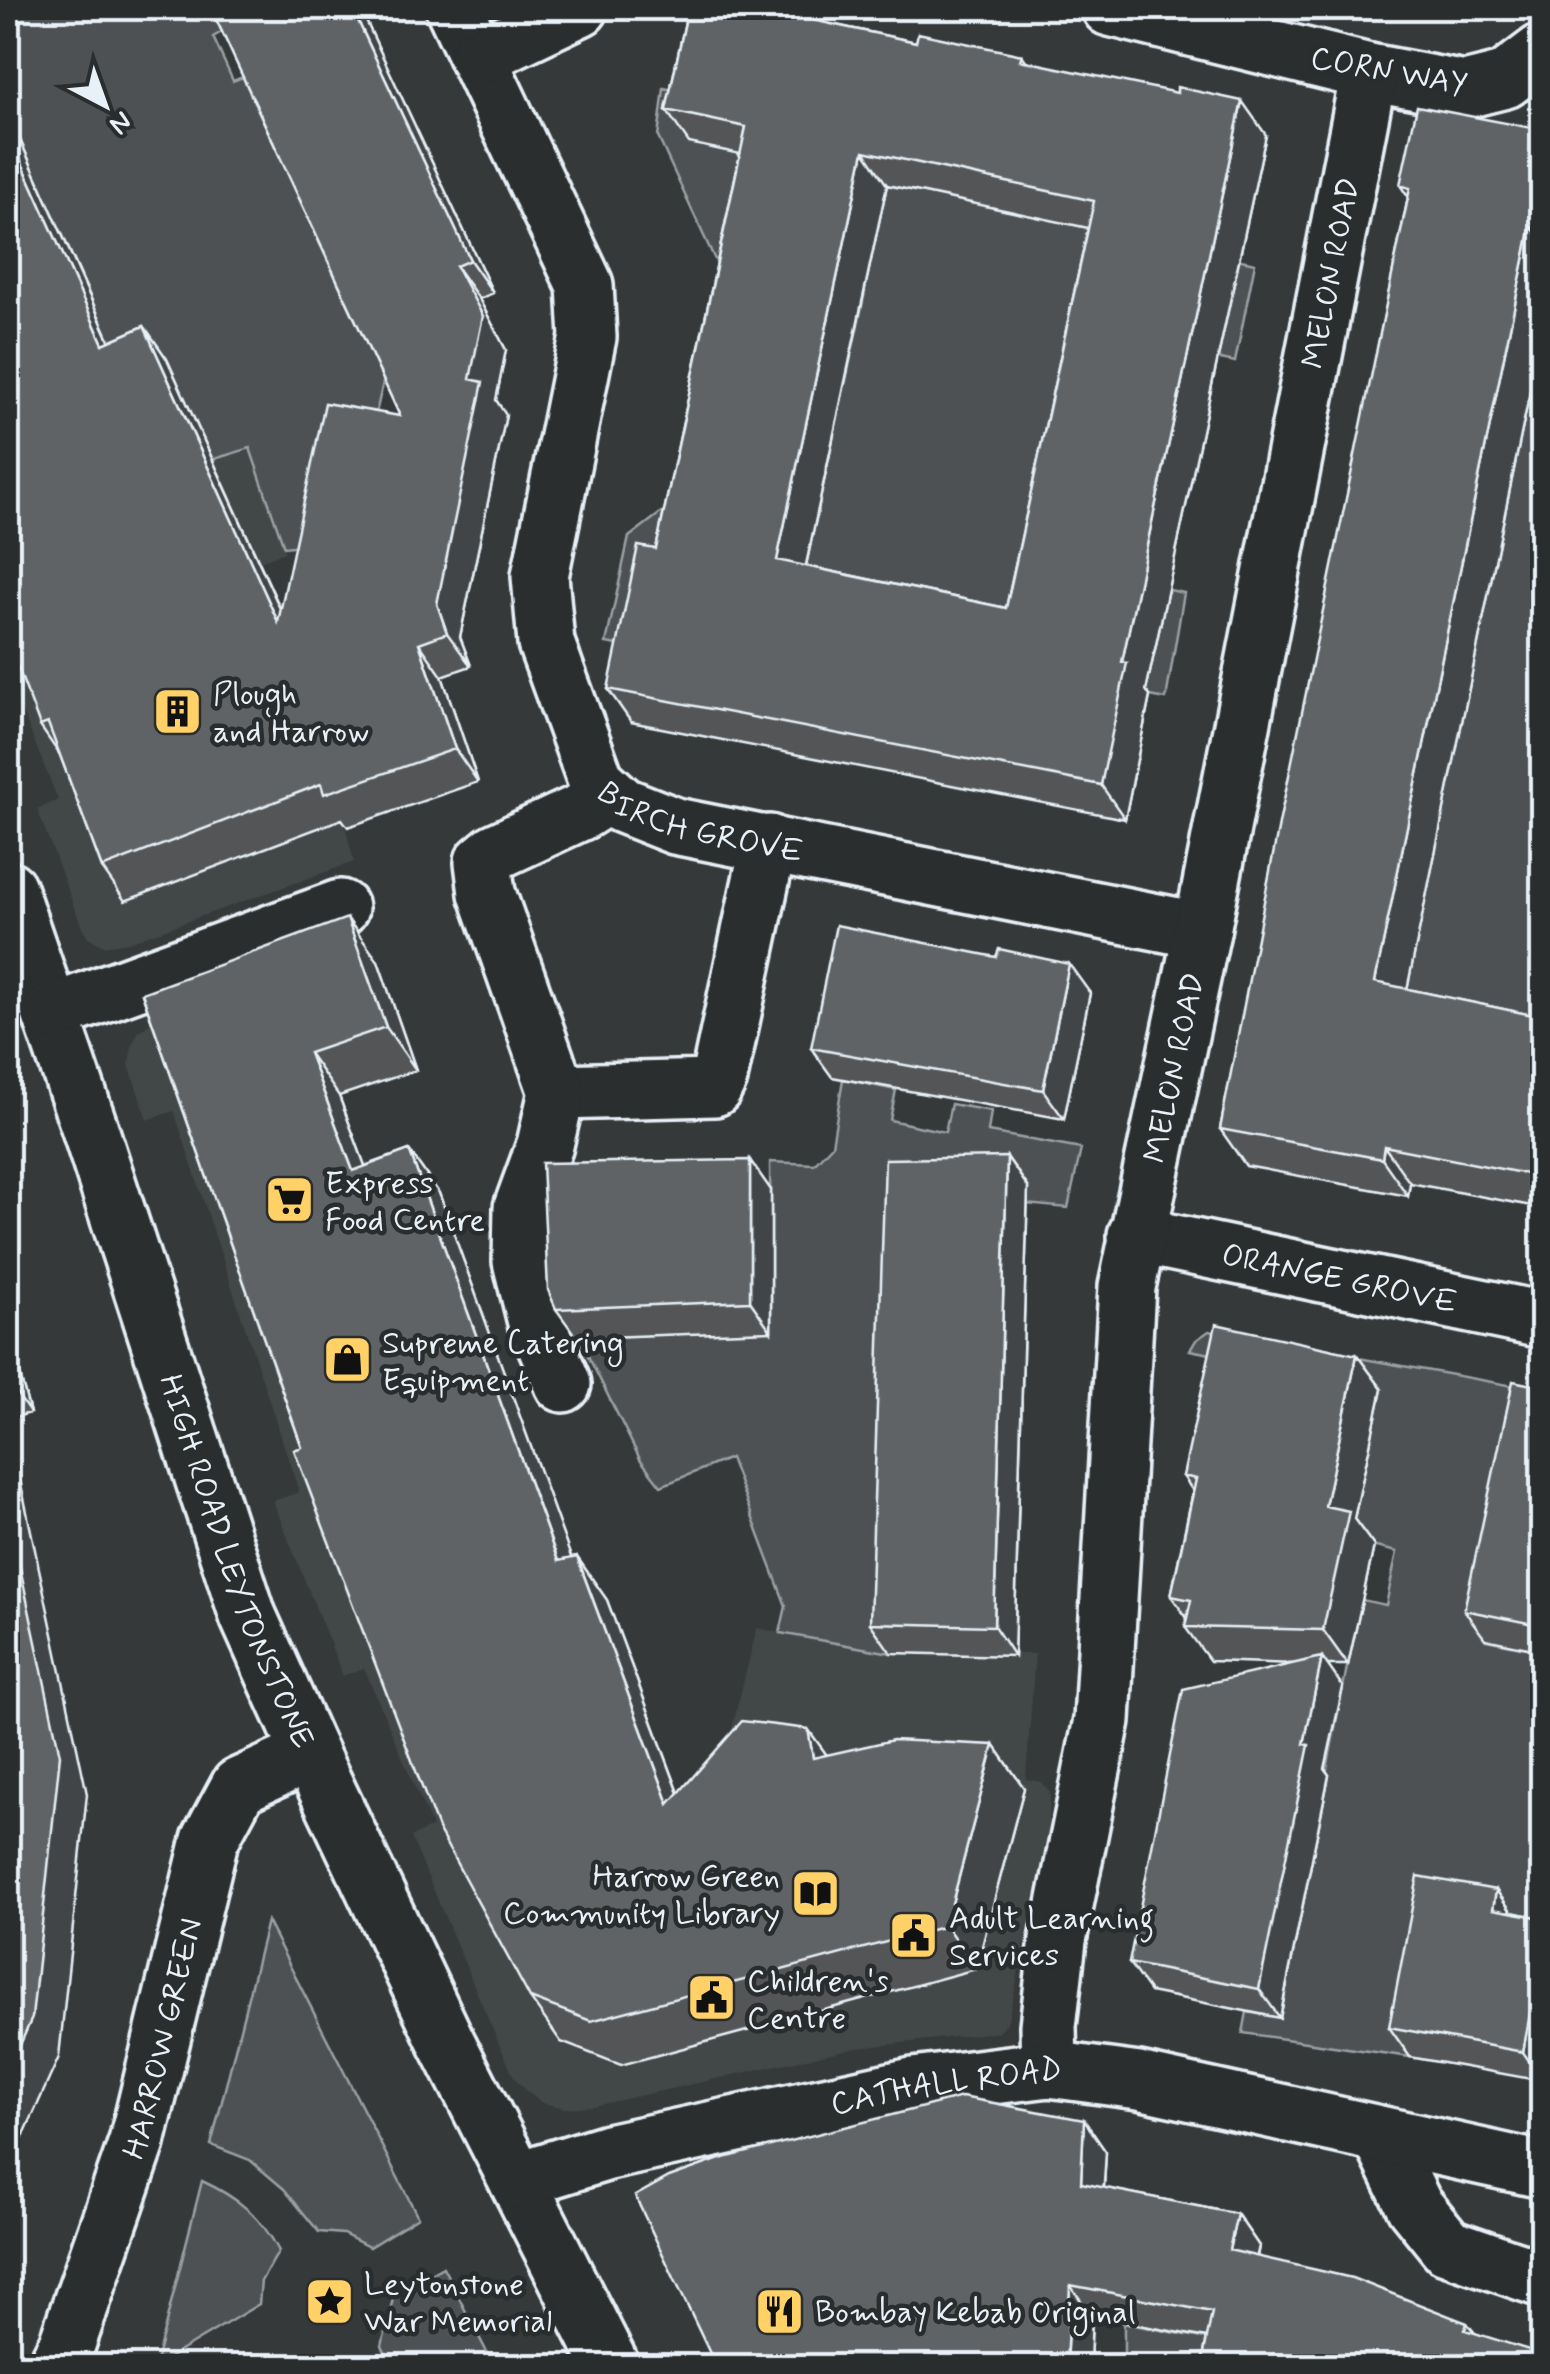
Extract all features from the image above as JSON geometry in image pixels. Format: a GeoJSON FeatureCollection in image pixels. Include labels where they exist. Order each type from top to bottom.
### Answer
{"type":"FeatureCollection","features":[{"type":"Feature","properties":{"kind":"street","name":"BIRCH GROVE"},"geometry":{"type":"LineString","coordinates":[[454,8],[585,285],[588,337],[540,576],[546,642],[589,767],[608,794],[637,813],[676,826],[1202,931]]}},
{"type":"Feature","properties":{"kind":"street"},"geometry":{"type":"LineString","coordinates":[[477,57],[580,8]]}},
{"type":"Feature","properties":{"kind":"street","name":"CORN WAY"},"geometry":{"type":"LineString","coordinates":[[1110,8],[1369,72],[1466,90],[1504,80],[1542,52]]}},
{"type":"Feature","properties":{"kind":"street","name":"MELON ROAD"},"geometry":{"type":"LineString","coordinates":[[1049,2070],[1048,2026],[1058,1940],[1102,1720],[1127,1287],[1202,931],[1369,72]]}},
{"type":"Feature","properties":{"kind":"street"},"geometry":{"type":"LineString","coordinates":[[563,1384],[536,1322],[521,1261],[522,1208],[545,1145],[557,1092],[487,893],[484,862],[495,852],[583,811],[608,794]]}},
{"type":"Feature","properties":{"kind":"street"},"geometry":{"type":"LineString","coordinates":[[557,1092],[714,1088],[769,843]]}},
{"type":"Feature","properties":{"kind":"street","name":"HIGH ROAD LEYTONSTONE"},"geometry":{"type":"LineString","coordinates":[[8,889],[248,1616],[447,2044],[610,2366]]}},
{"type":"Feature","properties":{"kind":"street"},"geometry":{"type":"LineString","coordinates":[[51,1013],[340,908]]}},
{"type":"Feature","properties":{"kind":"street","name":"ORANGE GROVE"},"geometry":{"type":"LineString","coordinates":[[1136,1235],[1542,1320]]}},
{"type":"Feature","properties":{"kind":"street","name":"HARROW GREEN"},"geometry":{"type":"LineString","coordinates":[[56,2366],[138,2142],[210,1840],[239,1786],[310,1754]]}},
{"type":"Feature","properties":{"kind":"street","name":"CATHALL ROAD"},"geometry":{"type":"LineString","coordinates":[[516,2180],[608,2152],[894,2090],[1049,2070],[1139,2081],[1542,2170]]}},
{"type":"Feature","properties":{"kind":"street"},"geometry":{"type":"LineString","coordinates":[[1381,2137],[1414,2205],[1447,2246],[1542,2279]]}},
{"type":"Feature","properties":{"kind":"shaded area"},"geometry":{"type":"Polygon","coordinates":[[[8,8],[219,8],[229,28],[213,37],[233,81],[250,74],[386,369],[370,440],[309,544],[284,547],[250,448],[211,460],[126,378],[8,210],[8,8]]]}},
{"type":"Feature","properties":{"kind":"shaded area"},"geometry":{"type":"Polygon","coordinates":[[[664,88],[699,96],[690,143],[1255,263],[1235,362],[1096,333],[1047,565],[1184,593],[1166,699],[1091,685],[646,650],[606,643],[629,537],[683,496],[815,523],[865,292],[716,262],[658,137],[664,88]]]}},
{"type":"Feature","properties":{"kind":"shaded area"},"geometry":{"type":"Polygon","coordinates":[[[1542,331],[1542,1082],[1480,1036],[1282,914],[1542,331]]]}},
{"type":"Feature","properties":{"kind":"shaded area","name":"Plough and Harrow"},"geometry":{"type":"Polygon","coordinates":[[[250,447],[285,552],[260,561],[328,755],[354,862],[129,942],[103,946],[88,937],[81,925],[37,809],[58,800],[8,677],[8,526],[250,447]]]}},
{"type":"Feature","properties":{"kind":"shaded area"},"geometry":{"type":"Polygon","coordinates":[[[159,1017],[605,1818],[717,1787],[757,1628],[891,1653],[1035,1654],[1026,1779],[1041,1782],[1050,1793],[1049,1828],[1007,2023],[997,2032],[850,2049],[594,2106],[565,2108],[542,2103],[514,2077],[411,1837],[432,1827],[364,1668],[343,1676],[273,1501],[299,1492],[174,1111],[147,1120],[129,1065],[138,1032],[159,1017]]]}},
{"type":"Feature","properties":{"kind":"shaded area"},"geometry":{"type":"Polygon","coordinates":[[[843,1079],[896,1090],[890,1120],[945,1132],[951,1104],[991,1111],[988,1132],[1081,1149],[1068,1208],[1026,1204],[891,1653],[780,1633],[786,1606],[730,1458],[661,1486],[640,1459],[579,1338],[771,1330],[770,1162],[814,1164],[832,1145],[843,1079]]]}},
{"type":"Feature","properties":{"kind":"shaded area"},"geometry":{"type":"Polygon","coordinates":[[[1209,1331],[1525,1388],[1486,1640],[1542,1651],[1542,1944],[1438,1905],[1410,2057],[1243,2033],[1247,2012],[1280,2018],[1349,1657],[1338,1595],[1386,1605],[1397,1552],[1350,1541],[1283,1368],[1190,1350],[1209,1331]]]}},
{"type":"Feature","properties":{"kind":"shaded area"},"geometry":{"type":"Polygon","coordinates":[[[267,1921],[418,2217],[369,2247],[343,2234],[319,2232],[284,2189],[250,2160],[211,2145],[267,1921]]]}},
{"type":"Feature","properties":{"kind":"shaded area"},"geometry":{"type":"Polygon","coordinates":[[[202,2181],[247,2209],[279,2251],[261,2281],[259,2304],[155,2366],[202,2181]]]}},
{"type":"Feature","properties":{"kind":"shaded area"},"geometry":{"type":"Polygon","coordinates":[[[443,2267],[494,2366],[392,2366],[382,2346],[394,2294],[443,2267]]]}},
{"type":"Feature","properties":{"kind":"shaded area"},"geometry":{"type":"Polygon","coordinates":[[[1124,2323],[1234,2344],[1229,2366],[1124,2366],[1124,2323]]]}},
{"type":"Feature","properties":{"kind":"building"},"geometry":{"type":"Polygon","coordinates":[[[211,8],[352,8],[470,260],[456,266],[483,316],[470,379],[483,382],[437,604],[447,633],[419,643],[455,749],[324,794],[321,784],[102,868],[48,723],[40,726],[8,642],[8,633],[17,630],[8,603],[8,132],[103,344],[144,326],[278,622],[325,403],[400,416],[211,8]]]}},
{"type":"Feature","properties":{"kind":"building"},"geometry":{"type":"Polygon","coordinates":[[[688,8],[760,8],[916,42],[918,33],[1022,55],[1020,60],[1177,93],[1177,87],[1242,101],[1122,662],[1127,663],[1101,785],[608,689],[638,546],[656,549],[746,127],[666,110],[688,8]],[[864,151],[777,560],[1006,608],[1094,201],[864,151]]]}},
{"type":"Feature","properties":{"kind":"building"},"geometry":{"type":"Polygon","coordinates":[[[1417,106],[1542,130],[1542,228],[1531,226],[1375,982],[1542,1017],[1542,1177],[1384,1146],[1382,1159],[1220,1129],[1410,188],[1400,185],[1417,106]]]}},
{"type":"Feature","properties":{"kind":"building"},"geometry":{"type":"Polygon","coordinates":[[[347,918],[386,1027],[309,1053],[353,1171],[409,1150],[558,1561],[577,1557],[669,1804],[742,1721],[808,1729],[813,1758],[893,1740],[994,1745],[946,1926],[591,2021],[530,1998],[438,1829],[294,1450],[302,1447],[142,993],[347,918]]]}},
{"type":"Feature","properties":{"kind":"building"},"geometry":{"type":"Polygon","coordinates":[[[836,925],[996,957],[999,949],[1069,964],[1043,1090],[811,1048],[836,925]]]}},
{"type":"Feature","properties":{"kind":"building"},"geometry":{"type":"Polygon","coordinates":[[[1007,1157],[994,1626],[870,1623],[885,1159],[1007,1157]]]}},
{"type":"Feature","properties":{"kind":"building"},"geometry":{"type":"Polygon","coordinates":[[[750,1160],[750,1301],[556,1309],[548,1290],[542,1163],[750,1160]]]}},
{"type":"Feature","properties":{"kind":"building"},"geometry":{"type":"Polygon","coordinates":[[[1216,1324],[1357,1355],[1325,1506],[1349,1511],[1323,1630],[1185,1627],[1191,1600],[1171,1596],[1196,1479],[1183,1476],[1216,1324]]]}},
{"type":"Feature","properties":{"kind":"building"},"geometry":{"type":"Polygon","coordinates":[[[1513,1381],[1542,1387],[1542,1603],[1538,1625],[1464,1610],[1513,1381]]]}},
{"type":"Feature","properties":{"kind":"building"},"geometry":{"type":"Polygon","coordinates":[[[8,1511],[60,1755],[32,2018],[8,2072],[8,1511]]]}},
{"type":"Feature","properties":{"kind":"building"},"geometry":{"type":"Polygon","coordinates":[[[1322,1657],[1304,1744],[1309,1745],[1259,1989],[1129,1963],[1183,1689],[1322,1657]]]}},
{"type":"Feature","properties":{"kind":"building"},"geometry":{"type":"Polygon","coordinates":[[[1418,1876],[1496,1890],[1493,1909],[1542,1918],[1542,1947],[1523,2052],[1389,2027],[1418,1876]]]}},
{"type":"Feature","properties":{"kind":"building"},"geometry":{"type":"Polygon","coordinates":[[[962,2097],[1084,2120],[1081,2183],[1237,2214],[1229,2250],[1352,2278],[1467,2323],[1465,2330],[1542,2354],[1542,2366],[1230,2366],[1203,2358],[1212,2312],[1070,2285],[1066,2366],[716,2366],[635,2196],[669,2177],[720,2159],[962,2097]]]}},
{"type":"Feature","properties":{"kind":"place","name":"Plough and Harrow"},"geometry":{"type":"Point","coordinates":[178,711]}},
{"type":"Feature","properties":{"kind":"place","name":"Express Food Centre"},"geometry":{"type":"Point","coordinates":[290,1200]}},
{"type":"Feature","properties":{"kind":"place","name":"Supreme Catering Equipment"},"geometry":{"type":"Point","coordinates":[347,1360]}},
{"type":"Feature","properties":{"kind":"place","name":"Harrow Green Community Library"},"geometry":{"type":"Point","coordinates":[815,1893]}},
{"type":"Feature","properties":{"kind":"place","name":"Adult Learning Services"},"geometry":{"type":"Point","coordinates":[914,1935]}},
{"type":"Feature","properties":{"kind":"place","name":"Children's Centre"},"geometry":{"type":"Point","coordinates":[712,1998]}},
{"type":"Feature","properties":{"kind":"place","name":"Leytonstone War Memorial"},"geometry":{"type":"Point","coordinates":[329,2301]}},
{"type":"Feature","properties":{"kind":"place","name":"Bombay Kebab Original"},"geometry":{"type":"Point","coordinates":[780,2311]}}]}
